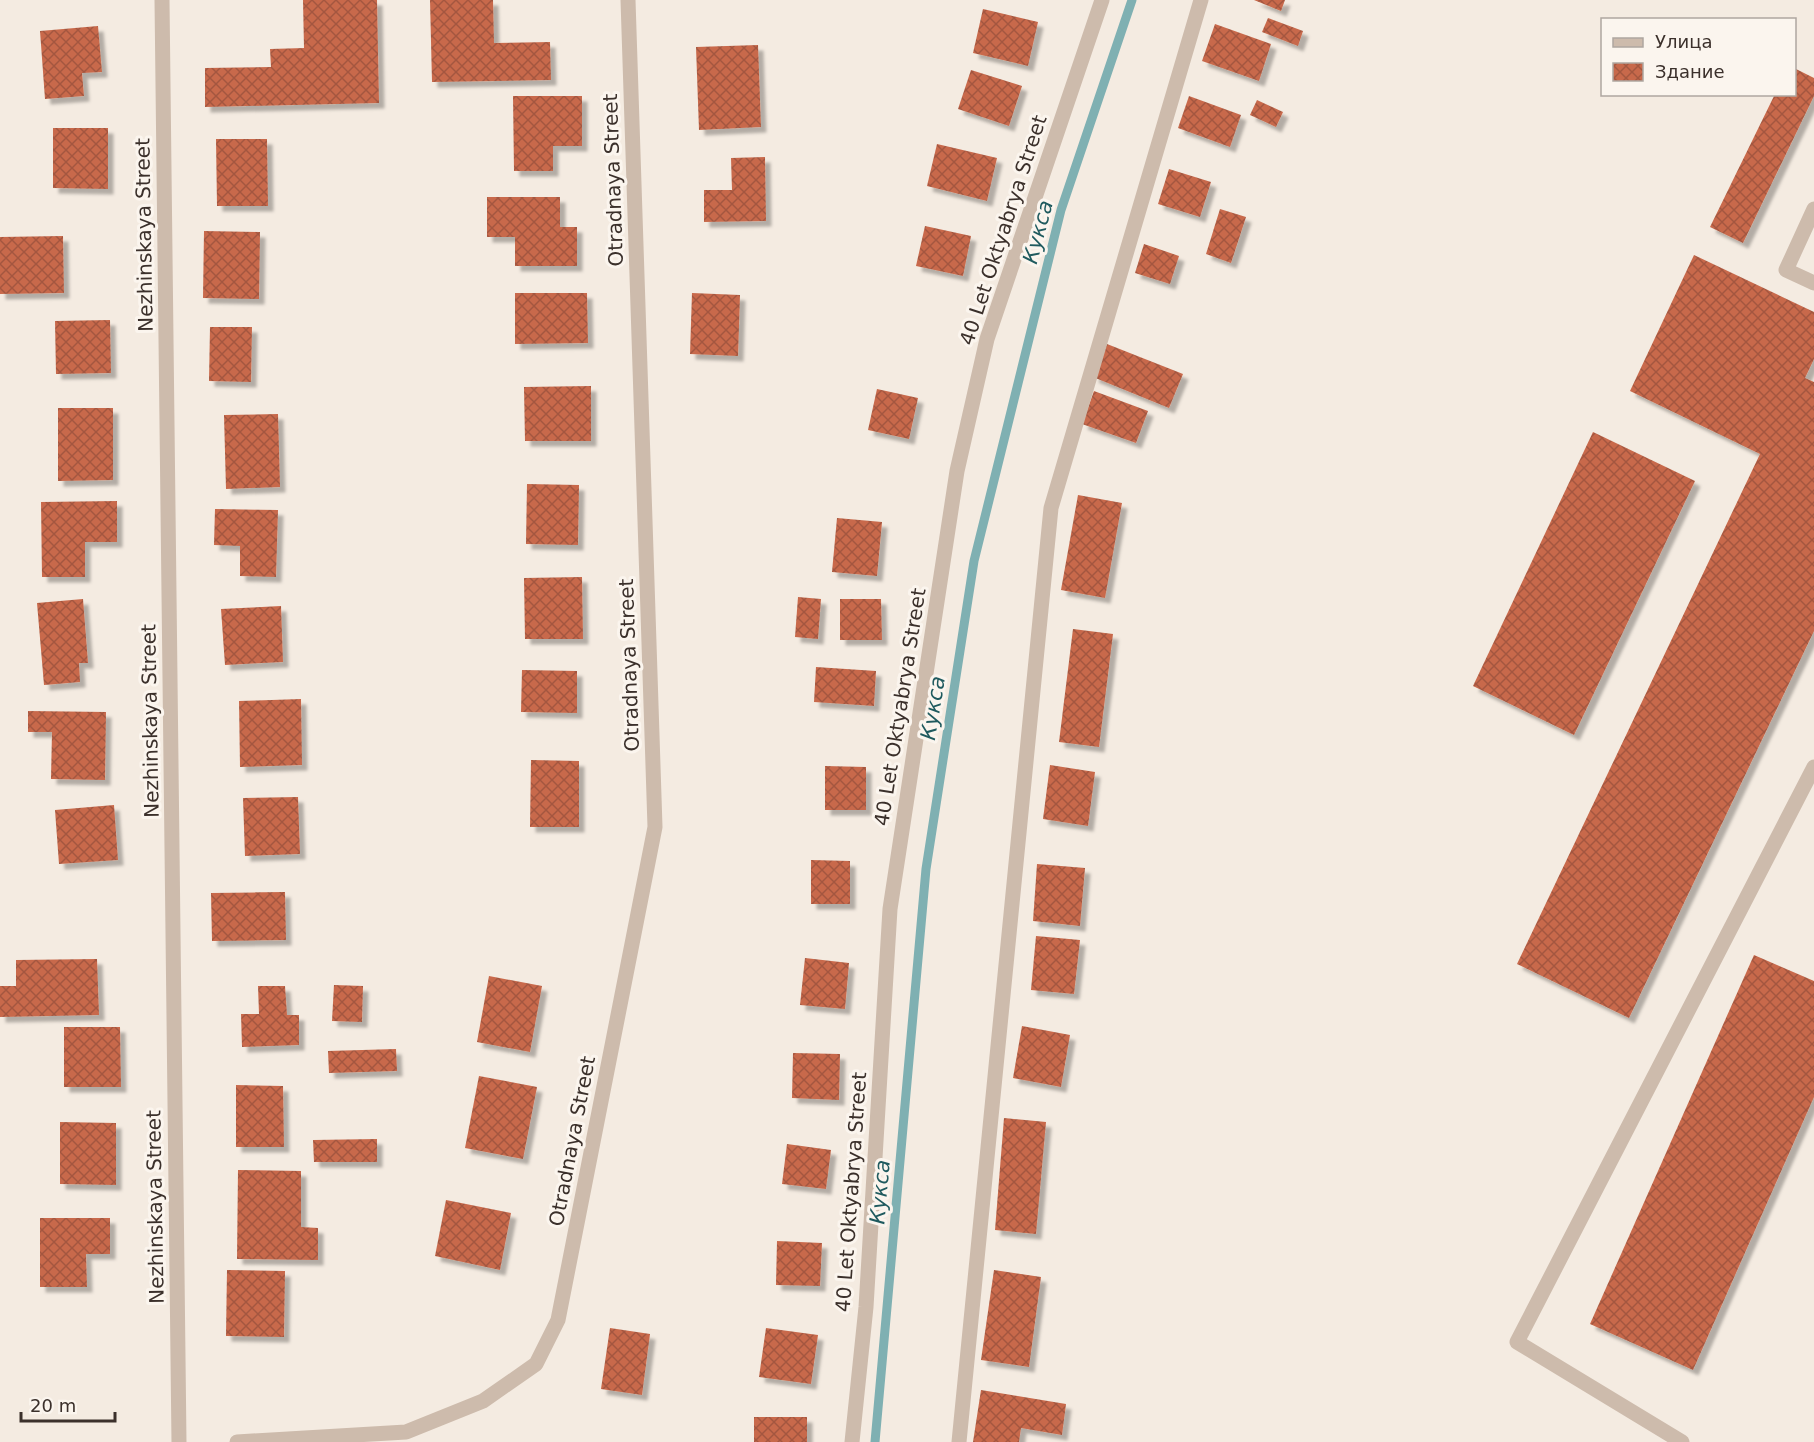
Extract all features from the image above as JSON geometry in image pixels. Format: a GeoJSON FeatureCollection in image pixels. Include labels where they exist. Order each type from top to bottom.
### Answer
{"type":"FeatureCollection","features":[{"type":"Feature","properties":{"kind":"street","name":"Nezhinskaya Street"},"geometry":{"type":"LineString","coordinates":[[162,0],[179,1442]]}},
{"type":"Feature","properties":{"kind":"street","name":"Otradnaya Street"},"geometry":{"type":"LineString","coordinates":[[237,1442],[406,1437],[483,1401],[536,1364],[558,1320],[655,827],[628,0]]}},
{"type":"Feature","properties":{"kind":"street","name":"40 Let Oktyabrya Street"},"geometry":{"type":"LineString","coordinates":[[852,1442],[866,1307],[890,909],[957,471],[987,339],[1102,0]]}},
{"type":"Feature","properties":{"kind":"street"},"geometry":{"type":"LineString","coordinates":[[959,1442],[1051,508],[1201,0]]}},
{"type":"Feature","properties":{"kind":"street"},"geometry":{"type":"LineString","coordinates":[[1814,209],[1786,270],[1814,283]]}},
{"type":"Feature","properties":{"kind":"street"},"geometry":{"type":"LineString","coordinates":[[1682,1442],[1517,1342],[1814,768]]}},
{"type":"Feature","properties":{"kind":"building"},"geometry":{"type":"Polygon","coordinates":[[[303,0],[377,0],[379,103],[205,107],[205,68],[271,67],[270,49],[304,48],[303,0]]]}},
{"type":"Feature","properties":{"kind":"building"},"geometry":{"type":"Polygon","coordinates":[[[430,0],[493,0],[494,43],[550,42],[551,80],[432,82],[430,0]]]}},
{"type":"Feature","properties":{"kind":"building"},"geometry":{"type":"Polygon","coordinates":[[[1254,0],[1285,0],[1281,11],[1254,0]]]}},
{"type":"Feature","properties":{"kind":"building"},"geometry":{"type":"Polygon","coordinates":[[[983,9],[1038,22],[1028,66],[973,53],[983,9]]]}},
{"type":"Feature","properties":{"kind":"building"},"geometry":{"type":"Polygon","coordinates":[[[1268,18],[1303,31],[1298,46],[1262,32],[1268,18]]]}},
{"type":"Feature","properties":{"kind":"building"},"geometry":{"type":"Polygon","coordinates":[[[1215,24],[1271,44],[1259,81],[1202,61],[1215,24]]]}},
{"type":"Feature","properties":{"kind":"building"},"geometry":{"type":"Polygon","coordinates":[[[98,26],[102,72],[82,73],[84,96],[45,99],[40,31],[98,26]]]}},
{"type":"Feature","properties":{"kind":"building"},"geometry":{"type":"Polygon","coordinates":[[[758,45],[761,127],[699,130],[696,47],[758,45]]]}},
{"type":"Feature","properties":{"kind":"building"},"geometry":{"type":"Polygon","coordinates":[[[1796,69],[1814,78],[1814,96],[1743,243],[1710,227],[1774,96],[1796,96],[1796,69]]]}},
{"type":"Feature","properties":{"kind":"building"},"geometry":{"type":"Polygon","coordinates":[[[971,70],[1022,86],[1009,126],[958,109],[971,70]]]}},
{"type":"Feature","properties":{"kind":"building"},"geometry":{"type":"Polygon","coordinates":[[[513,96],[582,96],[582,146],[553,146],[553,171],[514,171],[513,96]]]}},
{"type":"Feature","properties":{"kind":"building"},"geometry":{"type":"Polygon","coordinates":[[[1189,96],[1241,115],[1230,147],[1178,128],[1189,96]]]}},
{"type":"Feature","properties":{"kind":"building"},"geometry":{"type":"Polygon","coordinates":[[[1257,100],[1283,112],[1276,127],[1250,115],[1257,100]]]}},
{"type":"Feature","properties":{"kind":"building"},"geometry":{"type":"Polygon","coordinates":[[[53,128],[108,128],[108,189],[53,188],[53,128]]]}},
{"type":"Feature","properties":{"kind":"building"},"geometry":{"type":"Polygon","coordinates":[[[216,139],[267,139],[268,206],[217,206],[216,139]]]}},
{"type":"Feature","properties":{"kind":"building"},"geometry":{"type":"Polygon","coordinates":[[[937,144],[997,158],[987,201],[927,186],[937,144]]]}},
{"type":"Feature","properties":{"kind":"building"},"geometry":{"type":"Polygon","coordinates":[[[765,157],[766,221],[704,222],[704,190],[732,190],[731,158],[765,157]]]}},
{"type":"Feature","properties":{"kind":"building"},"geometry":{"type":"Polygon","coordinates":[[[1169,169],[1211,182],[1200,217],[1158,204],[1169,169]]]}},
{"type":"Feature","properties":{"kind":"building"},"geometry":{"type":"Polygon","coordinates":[[[487,197],[560,197],[560,227],[577,227],[577,266],[515,266],[515,237],[487,237],[487,197]]]}},
{"type":"Feature","properties":{"kind":"building"},"geometry":{"type":"Polygon","coordinates":[[[1220,209],[1246,217],[1231,263],[1206,254],[1220,209]]]}},
{"type":"Feature","properties":{"kind":"building"},"geometry":{"type":"Polygon","coordinates":[[[925,226],[971,236],[963,276],[916,266],[925,226]]]}},
{"type":"Feature","properties":{"kind":"building"},"geometry":{"type":"Polygon","coordinates":[[[204,231],[260,232],[259,299],[203,298],[204,231]]]}},
{"type":"Feature","properties":{"kind":"building"},"geometry":{"type":"Polygon","coordinates":[[[63,236],[64,293],[0,294],[0,237],[63,236]]]}},
{"type":"Feature","properties":{"kind":"building"},"geometry":{"type":"Polygon","coordinates":[[[1144,244],[1179,256],[1170,284],[1135,273],[1144,244]]]}},
{"type":"Feature","properties":{"kind":"building"},"geometry":{"type":"Polygon","coordinates":[[[1694,255],[1814,312],[1814,359],[1805,378],[1814,382],[1814,631],[1629,1018],[1517,964],[1760,454],[1630,391],[1694,255]]]}},
{"type":"Feature","properties":{"kind":"building"},"geometry":{"type":"Polygon","coordinates":[[[515,293],[587,293],[588,343],[515,344],[515,293]]]}},
{"type":"Feature","properties":{"kind":"building"},"geometry":{"type":"Polygon","coordinates":[[[692,293],[740,295],[738,356],[690,354],[692,293]]]}},
{"type":"Feature","properties":{"kind":"building"},"geometry":{"type":"Polygon","coordinates":[[[110,320],[111,373],[56,374],[55,321],[110,320]]]}},
{"type":"Feature","properties":{"kind":"building"},"geometry":{"type":"Polygon","coordinates":[[[210,327],[252,327],[251,382],[209,381],[210,327]]]}},
{"type":"Feature","properties":{"kind":"building"},"geometry":{"type":"Polygon","coordinates":[[[1107,344],[1183,374],[1169,408],[1093,377],[1107,344]]]}},
{"type":"Feature","properties":{"kind":"building"},"geometry":{"type":"Polygon","coordinates":[[[591,386],[591,441],[525,441],[524,387],[591,386]]]}},
{"type":"Feature","properties":{"kind":"building"},"geometry":{"type":"Polygon","coordinates":[[[877,389],[918,398],[909,439],[868,430],[877,389]]]}},
{"type":"Feature","properties":{"kind":"building"},"geometry":{"type":"Polygon","coordinates":[[[1094,391],[1148,411],[1136,443],[1082,424],[1094,391]]]}},
{"type":"Feature","properties":{"kind":"building"},"geometry":{"type":"Polygon","coordinates":[[[58,408],[113,408],[113,480],[58,481],[58,408]]]}},
{"type":"Feature","properties":{"kind":"building"},"geometry":{"type":"Polygon","coordinates":[[[278,414],[280,487],[226,489],[224,415],[278,414]]]}},
{"type":"Feature","properties":{"kind":"building"},"geometry":{"type":"Polygon","coordinates":[[[1593,432],[1695,481],[1574,735],[1473,686],[1593,432]]]}},
{"type":"Feature","properties":{"kind":"building"},"geometry":{"type":"Polygon","coordinates":[[[527,484],[579,485],[578,545],[526,544],[527,484]]]}},
{"type":"Feature","properties":{"kind":"building"},"geometry":{"type":"Polygon","coordinates":[[[1078,495],[1122,503],[1105,598],[1061,590],[1078,495]]]}},
{"type":"Feature","properties":{"kind":"building"},"geometry":{"type":"Polygon","coordinates":[[[117,501],[117,542],[85,542],[85,577],[42,577],[41,502],[117,501]]]}},
{"type":"Feature","properties":{"kind":"building"},"geometry":{"type":"Polygon","coordinates":[[[215,509],[278,510],[276,577],[240,576],[240,546],[214,545],[215,509]]]}},
{"type":"Feature","properties":{"kind":"building"},"geometry":{"type":"Polygon","coordinates":[[[837,518],[882,522],[877,576],[832,572],[837,518]]]}},
{"type":"Feature","properties":{"kind":"building"},"geometry":{"type":"Polygon","coordinates":[[[582,577],[583,639],[525,639],[524,578],[582,577]]]}},
{"type":"Feature","properties":{"kind":"building"},"geometry":{"type":"Polygon","coordinates":[[[798,597],[821,599],[818,639],[795,637],[798,597]]]}},
{"type":"Feature","properties":{"kind":"building"},"geometry":{"type":"Polygon","coordinates":[[[83,599],[88,663],[79,663],[80,682],[44,685],[37,603],[83,599]]]}},
{"type":"Feature","properties":{"kind":"building"},"geometry":{"type":"Polygon","coordinates":[[[840,599],[881,599],[882,640],[840,640],[840,599]]]}},
{"type":"Feature","properties":{"kind":"building"},"geometry":{"type":"Polygon","coordinates":[[[281,606],[283,662],[225,665],[221,609],[281,606]]]}},
{"type":"Feature","properties":{"kind":"building"},"geometry":{"type":"Polygon","coordinates":[[[1073,629],[1113,634],[1099,747],[1059,742],[1073,629]]]}},
{"type":"Feature","properties":{"kind":"building"},"geometry":{"type":"Polygon","coordinates":[[[816,667],[876,671],[874,706],[814,702],[816,667]]]}},
{"type":"Feature","properties":{"kind":"building"},"geometry":{"type":"Polygon","coordinates":[[[522,670],[577,671],[577,713],[521,712],[522,670]]]}},
{"type":"Feature","properties":{"kind":"building"},"geometry":{"type":"Polygon","coordinates":[[[301,699],[302,765],[240,767],[239,701],[301,699]]]}},
{"type":"Feature","properties":{"kind":"building"},"geometry":{"type":"Polygon","coordinates":[[[28,711],[106,712],[105,780],[51,779],[52,732],[28,732],[28,711]]]}},
{"type":"Feature","properties":{"kind":"building"},"geometry":{"type":"Polygon","coordinates":[[[531,760],[579,761],[579,827],[530,827],[531,760]]]}},
{"type":"Feature","properties":{"kind":"building"},"geometry":{"type":"Polygon","coordinates":[[[1050,765],[1095,772],[1088,826],[1043,819],[1050,765]]]}},
{"type":"Feature","properties":{"kind":"building"},"geometry":{"type":"Polygon","coordinates":[[[825,766],[866,767],[866,810],[825,810],[825,766]]]}},
{"type":"Feature","properties":{"kind":"building"},"geometry":{"type":"Polygon","coordinates":[[[298,797],[300,854],[245,856],[243,798],[298,797]]]}},
{"type":"Feature","properties":{"kind":"building"},"geometry":{"type":"Polygon","coordinates":[[[114,805],[118,860],[59,864],[55,810],[114,805]]]}},
{"type":"Feature","properties":{"kind":"building"},"geometry":{"type":"Polygon","coordinates":[[[811,860],[850,861],[850,904],[811,904],[811,860]]]}},
{"type":"Feature","properties":{"kind":"building"},"geometry":{"type":"Polygon","coordinates":[[[1037,864],[1085,868],[1080,926],[1033,921],[1037,864]]]}},
{"type":"Feature","properties":{"kind":"building"},"geometry":{"type":"Polygon","coordinates":[[[285,892],[286,940],[212,941],[211,893],[285,892]]]}},
{"type":"Feature","properties":{"kind":"building"},"geometry":{"type":"Polygon","coordinates":[[[1036,936],[1080,940],[1074,994],[1031,990],[1036,936]]]}},
{"type":"Feature","properties":{"kind":"building"},"geometry":{"type":"Polygon","coordinates":[[[1754,955],[1814,981],[1814,1097],[1693,1370],[1590,1324],[1754,955]]]}},
{"type":"Feature","properties":{"kind":"building"},"geometry":{"type":"Polygon","coordinates":[[[805,958],[849,963],[845,1009],[800,1005],[805,958]]]}},
{"type":"Feature","properties":{"kind":"building"},"geometry":{"type":"Polygon","coordinates":[[[97,959],[99,1015],[0,1017],[0,986],[16,986],[16,960],[97,959]]]}},
{"type":"Feature","properties":{"kind":"building"},"geometry":{"type":"Polygon","coordinates":[[[489,976],[542,986],[530,1052],[477,1042],[489,976]]]}},
{"type":"Feature","properties":{"kind":"building"},"geometry":{"type":"Polygon","coordinates":[[[334,985],[363,986],[362,1022],[332,1021],[334,985]]]}},
{"type":"Feature","properties":{"kind":"building"},"geometry":{"type":"Polygon","coordinates":[[[258,986],[285,986],[287,1015],[299,1015],[299,1045],[242,1047],[241,1014],[259,1014],[258,986]]]}},
{"type":"Feature","properties":{"kind":"building"},"geometry":{"type":"Polygon","coordinates":[[[1022,1026],[1070,1035],[1061,1087],[1013,1078],[1022,1026]]]}},
{"type":"Feature","properties":{"kind":"building"},"geometry":{"type":"Polygon","coordinates":[[[64,1027],[120,1027],[121,1087],[64,1087],[64,1027]]]}},
{"type":"Feature","properties":{"kind":"building"},"geometry":{"type":"Polygon","coordinates":[[[396,1049],[397,1071],[329,1073],[328,1051],[396,1049]]]}},
{"type":"Feature","properties":{"kind":"building"},"geometry":{"type":"Polygon","coordinates":[[[793,1053],[840,1054],[839,1100],[792,1098],[793,1053]]]}},
{"type":"Feature","properties":{"kind":"building"},"geometry":{"type":"Polygon","coordinates":[[[479,1076],[537,1087],[523,1159],[465,1148],[479,1076]]]}},
{"type":"Feature","properties":{"kind":"building"},"geometry":{"type":"Polygon","coordinates":[[[236,1085],[283,1086],[284,1147],[236,1147],[236,1085]]]}},
{"type":"Feature","properties":{"kind":"building"},"geometry":{"type":"Polygon","coordinates":[[[1004,1118],[1046,1122],[1036,1234],[995,1230],[1004,1118]]]}},
{"type":"Feature","properties":{"kind":"building"},"geometry":{"type":"Polygon","coordinates":[[[60,1122],[116,1123],[116,1185],[60,1184],[60,1122]]]}},
{"type":"Feature","properties":{"kind":"building"},"geometry":{"type":"Polygon","coordinates":[[[377,1139],[377,1162],[314,1162],[313,1140],[377,1139]]]}},
{"type":"Feature","properties":{"kind":"building"},"geometry":{"type":"Polygon","coordinates":[[[787,1144],[831,1150],[826,1189],[782,1184],[787,1144]]]}},
{"type":"Feature","properties":{"kind":"building"},"geometry":{"type":"Polygon","coordinates":[[[238,1170],[301,1171],[301,1227],[318,1228],[318,1260],[237,1259],[238,1170]]]}},
{"type":"Feature","properties":{"kind":"building"},"geometry":{"type":"Polygon","coordinates":[[[446,1200],[511,1213],[500,1270],[435,1256],[446,1200]]]}},
{"type":"Feature","properties":{"kind":"building"},"geometry":{"type":"Polygon","coordinates":[[[40,1218],[110,1218],[110,1254],[86,1254],[87,1287],[40,1287],[40,1218]]]}},
{"type":"Feature","properties":{"kind":"building"},"geometry":{"type":"Polygon","coordinates":[[[777,1241],[822,1243],[820,1286],[776,1285],[777,1241]]]}},
{"type":"Feature","properties":{"kind":"building"},"geometry":{"type":"Polygon","coordinates":[[[227,1270],[285,1271],[284,1337],[226,1336],[227,1270]]]}},
{"type":"Feature","properties":{"kind":"building"},"geometry":{"type":"Polygon","coordinates":[[[994,1270],[1041,1277],[1029,1367],[981,1360],[994,1270]]]}},
{"type":"Feature","properties":{"kind":"building"},"geometry":{"type":"Polygon","coordinates":[[[610,1328],[650,1334],[642,1395],[601,1389],[610,1328]]]}},
{"type":"Feature","properties":{"kind":"building"},"geometry":{"type":"Polygon","coordinates":[[[766,1328],[818,1335],[811,1384],[759,1377],[766,1328]]]}},
{"type":"Feature","properties":{"kind":"building"},"geometry":{"type":"Polygon","coordinates":[[[981,1390],[1066,1404],[1062,1435],[1021,1428],[1019,1442],[973,1442],[981,1390]]]}},
{"type":"Feature","properties":{"kind":"building"},"geometry":{"type":"Polygon","coordinates":[[[754,1417],[807,1417],[807,1442],[754,1442],[754,1417]]]}},
{"type":"Feature","properties":{"kind":"waterway","name":"Кукса"},"geometry":{"type":"LineString","coordinates":[[875,1442],[926,869],[974,561],[1061,210],[1132,0]]}}]}
